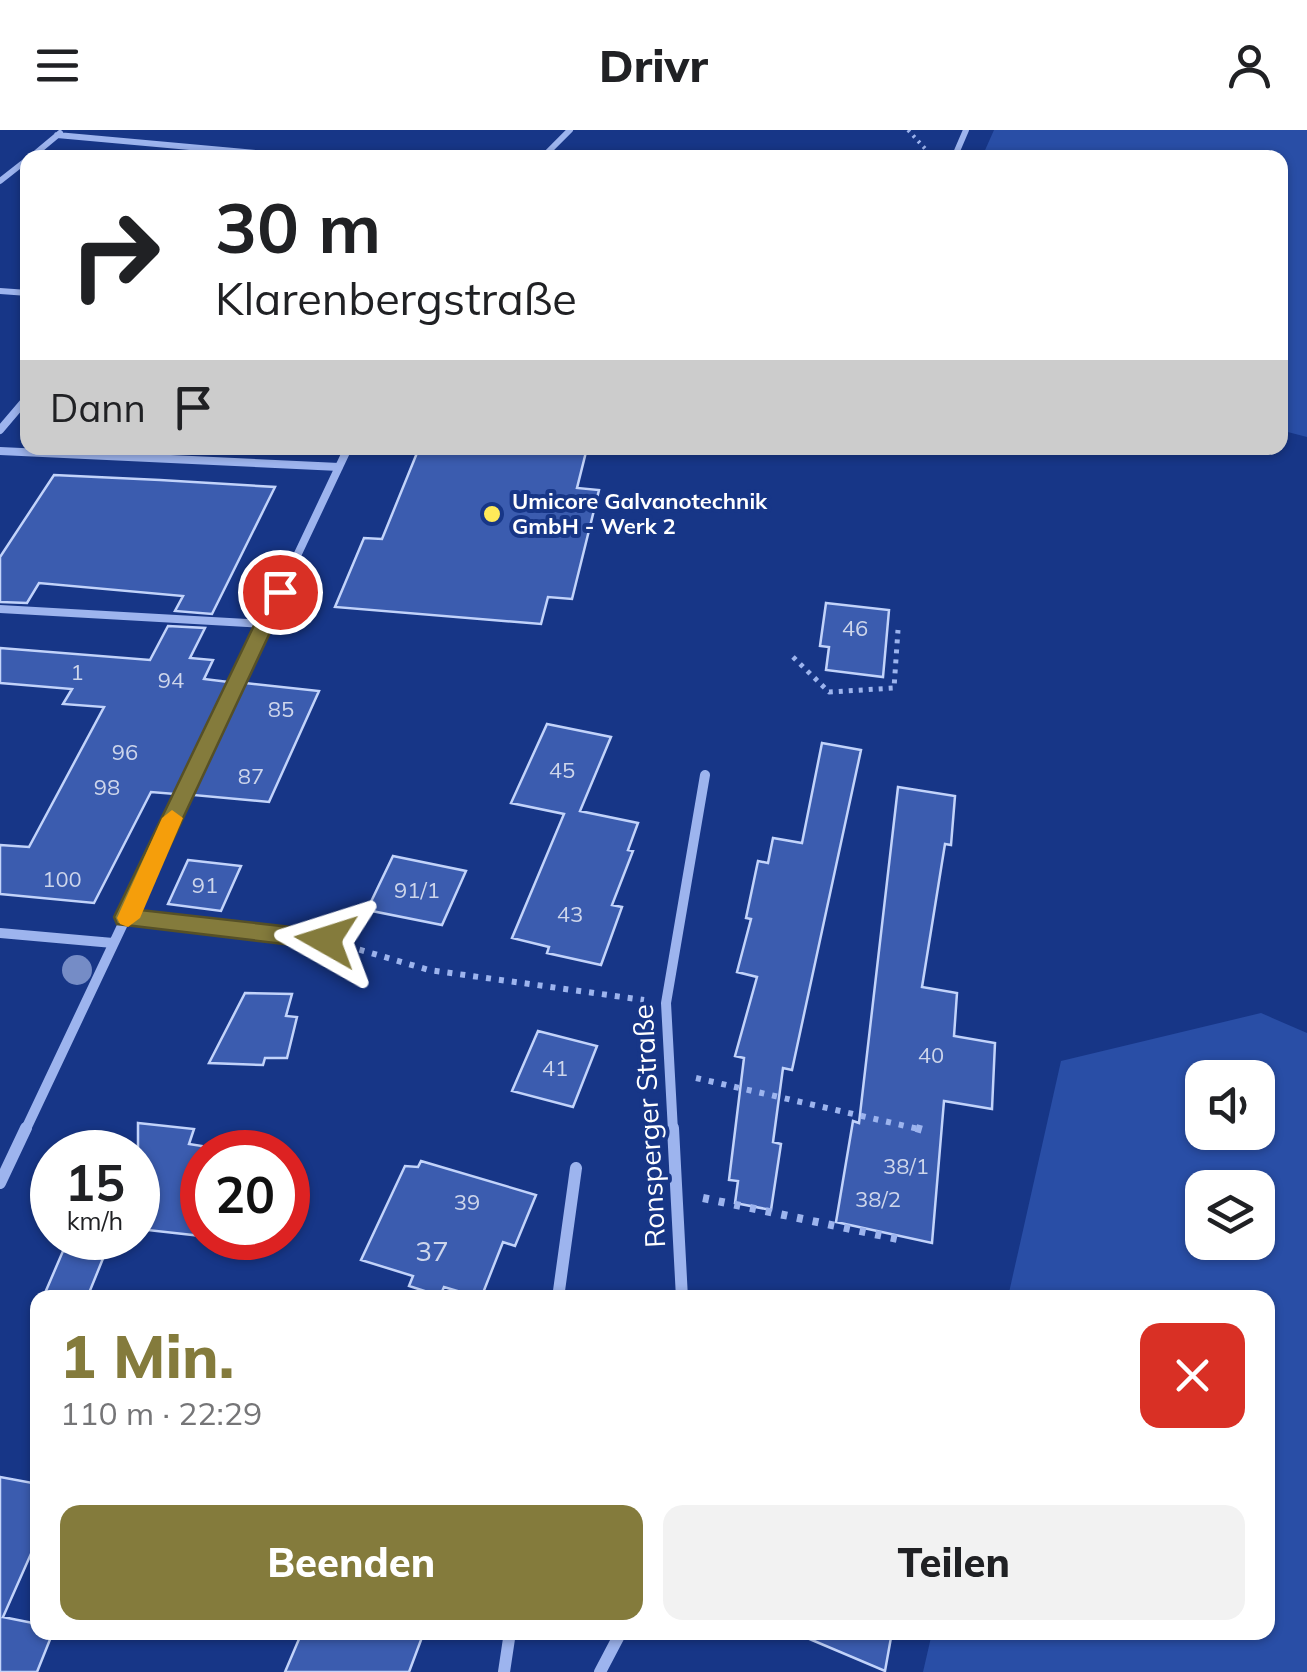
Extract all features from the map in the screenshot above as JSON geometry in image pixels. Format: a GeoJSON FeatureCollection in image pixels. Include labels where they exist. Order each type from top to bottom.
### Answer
{"type":"FeatureCollection","features":[{"type":"Feature","properties":{"kind":"street"},"geometry":{"type":"LineString","coordinates":[[39,150],[66,130]]}},
{"type":"Feature","properties":{"kind":"street"},"geometry":{"type":"LineString","coordinates":[[550,150],[570,130]]}},
{"type":"Feature","properties":{"kind":"street"},"geometry":{"type":"LineString","coordinates":[[57,136],[218,150]]}},
{"type":"Feature","properties":{"kind":"street"},"geometry":{"type":"LineString","coordinates":[[0,182],[20,165]]}},
{"type":"Feature","properties":{"kind":"street"},"geometry":{"type":"LineString","coordinates":[[0,430],[20,406]]}},
{"type":"Feature","properties":{"kind":"street"},"geometry":{"type":"LineString","coordinates":[[149,455],[338,468]]}},
{"type":"Feature","properties":{"kind":"street"},"geometry":{"type":"LineString","coordinates":[[0,1183],[344,455]]}},
{"type":"Feature","properties":{"kind":"street"},"geometry":{"type":"LineString","coordinates":[[0,609],[265,624]]}},
{"type":"Feature","properties":{"kind":"street","name":"Ronsperger Straße"},"geometry":{"type":"LineString","coordinates":[[682,1290],[666,1003],[705,775]]}},
{"type":"Feature","properties":{"kind":"street"},"geometry":{"type":"LineString","coordinates":[[0,934],[113,943]]}},
{"type":"Feature","properties":{"kind":"street"},"geometry":{"type":"LineString","coordinates":[[559,1290],[576,1168]]}},
{"type":"Feature","properties":{"kind":"street"},"geometry":{"type":"LineString","coordinates":[[504,1672],[509,1640]]}},
{"type":"Feature","properties":{"kind":"street"},"geometry":{"type":"LineString","coordinates":[[600,1672],[617,1640]]}},
{"type":"Feature","properties":{"kind":"lane"},"geometry":{"type":"LineString","coordinates":[[126,917],[326,940]]}},
{"type":"Feature","properties":{"kind":"path"},"geometry":{"type":"LineString","coordinates":[[908,130],[929,150]]}},
{"type":"Feature","properties":{"kind":"path"},"geometry":{"type":"LineString","coordinates":[[793,658],[820,690],[833,694],[894,688],[898,630]]}},
{"type":"Feature","properties":{"kind":"path"},"geometry":{"type":"LineString","coordinates":[[326,940],[429,970],[666,1003]]}},
{"type":"Feature","properties":{"kind":"path"},"geometry":{"type":"LineString","coordinates":[[670,1072],[923,1130]]}},
{"type":"Feature","properties":{"kind":"path"},"geometry":{"type":"LineString","coordinates":[[677,1193],[898,1239]]}},
{"type":"Feature","properties":{"kind":"shaded area"},"geometry":{"type":"Polygon","coordinates":[[[994,130],[1307,130],[1307,437],[1288,432],[1288,150],[985,150],[994,130]]]}},
{"type":"Feature","properties":{"kind":"shaded area"},"geometry":{"type":"Polygon","coordinates":[[[1261,1013],[1307,1033],[1307,1672],[923,1672],[930,1640],[1275,1640],[1275,1290],[1010,1290],[1061,1061],[1261,1013]]]}},
{"type":"Feature","properties":{"kind":"building","name":"Umicore Galvanotechnik GmbH - Werk 2"},"geometry":{"type":"Polygon","coordinates":[[[416,455],[585,455],[577,488],[599,490],[572,599],[548,597],[541,624],[335,607],[364,538],[382,539],[416,455]]]}},
{"type":"Feature","properties":{"kind":"building"},"geometry":{"type":"Polygon","coordinates":[[[54,475],[275,487],[212,614],[175,611],[183,596],[39,583],[27,603],[0,602],[0,557],[54,475]]]}},
{"type":"Feature","properties":{"kind":"building"},"geometry":{"type":"Polygon","coordinates":[[[826,603],[889,610],[883,677],[826,670],[829,647],[820,646],[826,603]]]}},
{"type":"Feature","properties":{"kind":"building"},"geometry":{"type":"Polygon","coordinates":[[[168,626],[205,628],[190,658],[213,660],[204,679],[229,682],[175,794],[151,792],[94,903],[0,894],[0,845],[29,847],[104,707],[63,704],[72,689],[0,683],[0,648],[150,660],[168,626]]]}},
{"type":"Feature","properties":{"kind":"building"},"geometry":{"type":"Polygon","coordinates":[[[245,683],[319,691],[269,802],[193,795],[245,683]]]}},
{"type":"Feature","properties":{"kind":"building"},"geometry":{"type":"Polygon","coordinates":[[[547,724],[611,737],[580,811],[638,823],[628,850],[633,851],[612,905],[622,907],[601,965],[547,953],[549,947],[512,938],[564,814],[511,803],[547,724]]]}},
{"type":"Feature","properties":{"kind":"building"},"geometry":{"type":"Polygon","coordinates":[[[822,743],[861,750],[792,1070],[783,1068],[773,1142],[781,1144],[771,1210],[735,1203],[738,1181],[729,1180],[744,1058],[735,1056],[757,977],[737,972],[751,919],[746,918],[758,861],[768,863],[773,838],[802,843],[822,743]]]}},
{"type":"Feature","properties":{"kind":"building"},"geometry":{"type":"Polygon","coordinates":[[[898,787],[955,796],[951,845],[945,844],[922,987],[957,993],[954,1036],[995,1043],[992,1109],[944,1101],[932,1243],[836,1222],[853,1121],[859,1123],[898,787]]]}},
{"type":"Feature","properties":{"kind":"building"},"geometry":{"type":"Polygon","coordinates":[[[393,856],[466,871],[442,925],[367,910],[393,856]]]}},
{"type":"Feature","properties":{"kind":"building"},"geometry":{"type":"Polygon","coordinates":[[[188,860],[241,866],[221,911],[168,904],[188,860]]]}},
{"type":"Feature","properties":{"kind":"building"},"geometry":{"type":"Polygon","coordinates":[[[245,993],[292,994],[286,1016],[297,1017],[287,1058],[265,1058],[263,1065],[209,1063],[245,993]]]}},
{"type":"Feature","properties":{"kind":"building"},"geometry":{"type":"Polygon","coordinates":[[[538,1031],[597,1046],[573,1107],[512,1091],[538,1031]]]}},
{"type":"Feature","properties":{"kind":"building"},"geometry":{"type":"Polygon","coordinates":[[[138,1123],[194,1129],[180,1130],[180,1234],[160,1231],[160,1130],[138,1130],[138,1123]]]}},
{"type":"Feature","properties":{"kind":"building"},"geometry":{"type":"Polygon","coordinates":[[[421,1161],[536,1195],[515,1246],[503,1242],[484,1290],[421,1290],[409,1286],[413,1276],[361,1260],[405,1166],[418,1167],[421,1161]]]}},
{"type":"Feature","properties":{"kind":"building"},"geometry":{"type":"Polygon","coordinates":[[[59,1260],[102,1260],[90,1290],[46,1290],[59,1260]]]}},
{"type":"Feature","properties":{"kind":"building"},"geometry":{"type":"Polygon","coordinates":[[[0,1477],[30,1483],[30,1556],[3,1617],[30,1622],[30,1640],[50,1640],[37,1672],[0,1672],[0,1477]]]}},
{"type":"Feature","properties":{"kind":"building"},"geometry":{"type":"Polygon","coordinates":[[[299,1640],[421,1640],[409,1672],[285,1672],[299,1640]]]}},
{"type":"Feature","properties":{"kind":"building"},"geometry":{"type":"Polygon","coordinates":[[[812,1640],[891,1640],[885,1671],[812,1640]]]}},
{"type":"Feature","properties":{"kind":"slow traffic"},"geometry":{"type":"LineString","coordinates":[[128,918],[172,818]]}},
{"type":"Feature","properties":{"kind":"place","name":"Umicore Galvanotechnik GmbH - Werk 2"},"geometry":{"type":"Point","coordinates":[492,514]}},
{"type":"Feature","properties":{"kind":"route"},"geometry":{"type":"LineString","coordinates":[[280,592],[126,917],[326,940]]}}]}
